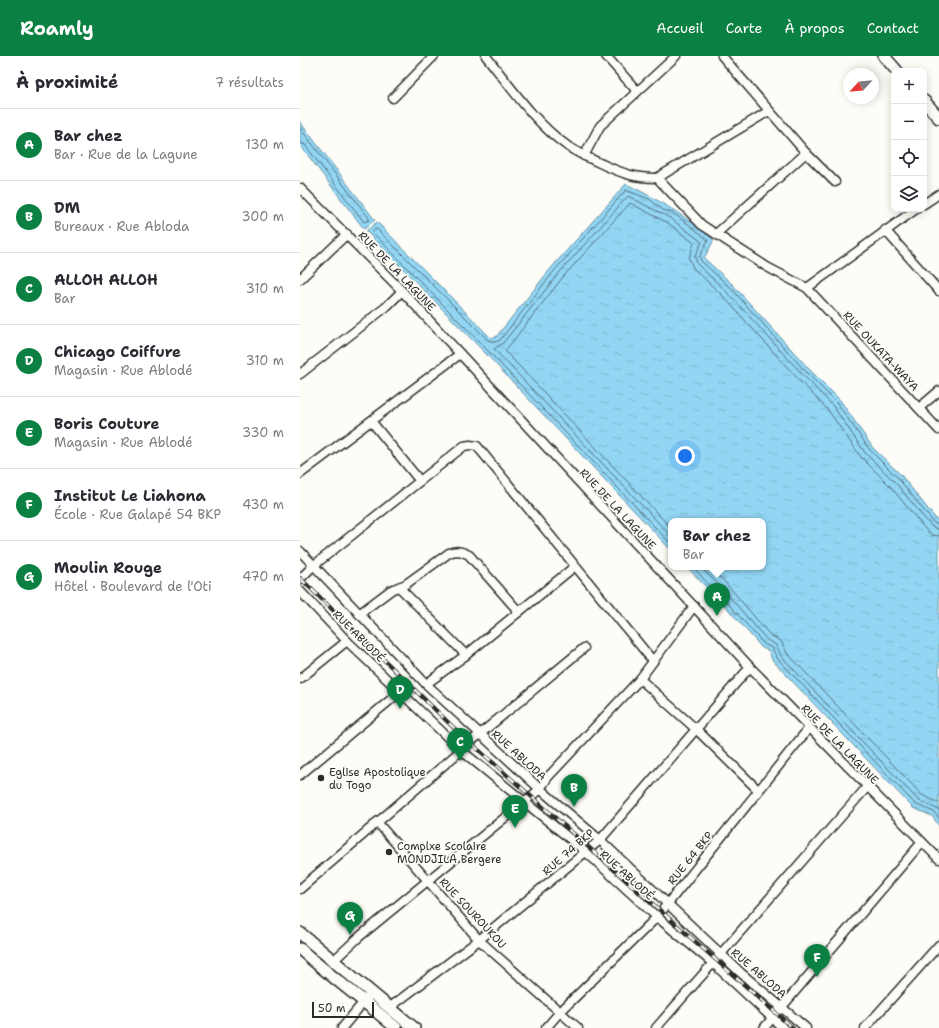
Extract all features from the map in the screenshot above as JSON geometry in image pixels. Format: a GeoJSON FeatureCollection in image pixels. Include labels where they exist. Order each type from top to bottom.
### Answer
{"type":"FeatureCollection","features":[{"type":"Feature","properties":{"kind":"main road"},"geometry":{"type":"LineString","coordinates":[[884,56],[894,68]]}},
{"type":"Feature","properties":{"kind":"main road"},"geometry":{"type":"LineString","coordinates":[[927,104],[939,118]]}},
{"type":"Feature","properties":{"kind":"main road"},"geometry":{"type":"LineString","coordinates":[[300,933],[333,961],[396,1028]]}},
{"type":"Feature","properties":{"kind":"main road"},"geometry":{"type":"LineString","coordinates":[[300,949],[324,971],[390,1008],[414,1028]]}},
{"type":"Feature","properties":{"kind":"street"},"geometry":{"type":"LineString","coordinates":[[393,98],[434,56]]}},
{"type":"Feature","properties":{"kind":"street"},"geometry":{"type":"LineString","coordinates":[[486,56],[550,133],[584,156],[638,178],[657,178],[769,110]]}},
{"type":"Feature","properties":{"kind":"street"},"geometry":{"type":"LineString","coordinates":[[606,56],[637,92]]}},
{"type":"Feature","properties":{"kind":"street"},"geometry":{"type":"LineString","coordinates":[[584,156],[600,126],[676,56]]}},
{"type":"Feature","properties":{"kind":"street"},"geometry":{"type":"LineString","coordinates":[[722,56],[806,153],[835,182]]}},
{"type":"Feature","properties":{"kind":"street"},"geometry":{"type":"LineString","coordinates":[[716,234],[806,153]]}},
{"type":"Feature","properties":{"kind":"street","name":"RUE OUKATA-WAYA"},"geometry":{"type":"LineString","coordinates":[[657,178],[696,220],[767,267],[807,288],[939,430]]}},
{"type":"Feature","properties":{"kind":"street","name":"RUE DE LA LAGUNE"},"geometry":{"type":"LineString","coordinates":[[300,188],[402,291],[750,667],[939,859]]}},
{"type":"Feature","properties":{"kind":"street"},"geometry":{"type":"LineString","coordinates":[[927,202],[939,194]]}},
{"type":"Feature","properties":{"kind":"street"},"geometry":{"type":"LineString","coordinates":[[807,288],[912,212]]}},
{"type":"Feature","properties":{"kind":"street"},"geometry":{"type":"LineString","coordinates":[[885,230],[939,291]]}},
{"type":"Feature","properties":{"kind":"street"},"geometry":{"type":"LineString","coordinates":[[300,279],[347,234]]}},
{"type":"Feature","properties":{"kind":"street"},"geometry":{"type":"LineString","coordinates":[[300,374],[386,307],[402,291]]}},
{"type":"Feature","properties":{"kind":"street"},"geometry":{"type":"LineString","coordinates":[[300,474],[460,354]]}},
{"type":"Feature","properties":{"kind":"street"},"geometry":{"type":"LineString","coordinates":[[919,408],[939,391]]}},
{"type":"Feature","properties":{"kind":"street"},"geometry":{"type":"LineString","coordinates":[[371,420],[420,481]]}},
{"type":"Feature","properties":{"kind":"street"},"geometry":{"type":"LineString","coordinates":[[300,579],[313,566],[464,446],[470,444],[476,446],[574,567],[653,661]]}},
{"type":"Feature","properties":{"kind":"street","name":"RUE ABLODA"},"geometry":{"type":"LineString","coordinates":[[300,551],[426,684],[540,789],[600,840],[721,955],[806,1028]]}},
{"type":"Feature","properties":{"kind":"street"},"geometry":{"type":"LineString","coordinates":[[359,614],[391,590],[406,584],[449,553],[455,551],[463,552],[469,556],[519,612]]}},
{"type":"Feature","properties":{"kind":"street"},"geometry":{"type":"LineString","coordinates":[[426,684],[466,655],[574,567]]}},
{"type":"Feature","properties":{"kind":"street"},"geometry":{"type":"LineString","coordinates":[[399,587],[466,655]]}},
{"type":"Feature","properties":{"kind":"street","name":"RUE ABLODÉ"},"geometry":{"type":"LineString","coordinates":[[300,591],[347,641],[462,751],[586,852],[657,917],[714,964],[782,1028]]}},
{"type":"Feature","properties":{"kind":"street"},"geometry":{"type":"LineString","coordinates":[[333,961],[540,789],[548,777],[640,679],[694,606]]}},
{"type":"Feature","properties":{"kind":"street"},"geometry":{"type":"LineString","coordinates":[[300,679],[347,641]]}},
{"type":"Feature","properties":{"kind":"street"},"geometry":{"type":"LineString","coordinates":[[300,889],[480,734],[584,648]]}},
{"type":"Feature","properties":{"kind":"street","name":"RUE 74 BKP"},"geometry":{"type":"LineString","coordinates":[[390,1008],[479,940],[600,840],[697,730],[750,667]]}},
{"type":"Feature","properties":{"kind":"street"},"geometry":{"type":"LineString","coordinates":[[640,679],[697,730],[758,790]]}},
{"type":"Feature","properties":{"kind":"street"},"geometry":{"type":"LineString","coordinates":[[300,775],[400,692]]}},
{"type":"Feature","properties":{"kind":"street","name":"RUE 64 BKP"},"geometry":{"type":"LineString","coordinates":[[546,1028],[559,1013],[657,917],[758,790],[810,728]]}},
{"type":"Feature","properties":{"kind":"street"},"geometry":{"type":"LineString","coordinates":[[656,1028],[714,964],[867,787]]}},
{"type":"Feature","properties":{"kind":"street","name":"RUE SOUROUKOU"},"geometry":{"type":"LineString","coordinates":[[378,822],[479,940],[559,1013],[578,1028]]}},
{"type":"Feature","properties":{"kind":"street"},"geometry":{"type":"LineString","coordinates":[[764,1028],[922,842]]}},
{"type":"Feature","properties":{"kind":"street"},"geometry":{"type":"LineString","coordinates":[[865,1028],[939,945]]}},
{"type":"Feature","properties":{"kind":"street"},"geometry":{"type":"LineString","coordinates":[[342,1028],[368,997]]}},
{"type":"Feature","properties":{"kind":"water"},"geometry":{"type":"Polygon","coordinates":[[[300,122],[375,220],[364,229],[300,145],[300,122]]]}},
{"type":"Feature","properties":{"kind":"water"},"geometry":{"type":"Polygon","coordinates":[[[626,184],[672,209],[714,240],[704,258],[732,284],[809,369],[840,400],[873,448],[901,475],[939,523],[939,826],[932,816],[913,808],[772,660],[769,651],[762,648],[713,592],[708,589],[690,570],[766,570],[766,518],[668,518],[668,547],[488,356],[366,231],[377,222],[491,338],[496,337],[552,267],[626,184]]]}},
{"type":"Feature","properties":{"kind":"railway"},"geometry":{"type":"LineString","coordinates":[[300,578],[455,729],[793,1028]]}},
{"type":"Feature","properties":{"kind":"place","name":"Bar chez"},"geometry":{"type":"Point","coordinates":[717,616]}},
{"type":"Feature","properties":{"kind":"place","name":"Chicago Coiffure"},"geometry":{"type":"Point","coordinates":[400,709]}},
{"type":"Feature","properties":{"kind":"place","name":"ALLOH ALLOH"},"geometry":{"type":"Point","coordinates":[460,761]}},
{"type":"Feature","properties":{"kind":"place","name":"Eglise Apostolique du Togo"},"geometry":{"type":"Point","coordinates":[321,778]}},
{"type":"Feature","properties":{"kind":"place","name":"DM"},"geometry":{"type":"Point","coordinates":[574,807]}},
{"type":"Feature","properties":{"kind":"place","name":"Boris Couture"},"geometry":{"type":"Point","coordinates":[515,828]}},
{"type":"Feature","properties":{"kind":"place","name":"Complxe Scolaire MONDJILA Bergere"},"geometry":{"type":"Point","coordinates":[389,852]}},
{"type":"Feature","properties":{"kind":"place","name":"Moulin Rouge"},"geometry":{"type":"Point","coordinates":[350,935]}},
{"type":"Feature","properties":{"kind":"place","name":"Institut Le Liahona"},"geometry":{"type":"Point","coordinates":[817,977]}}]}
